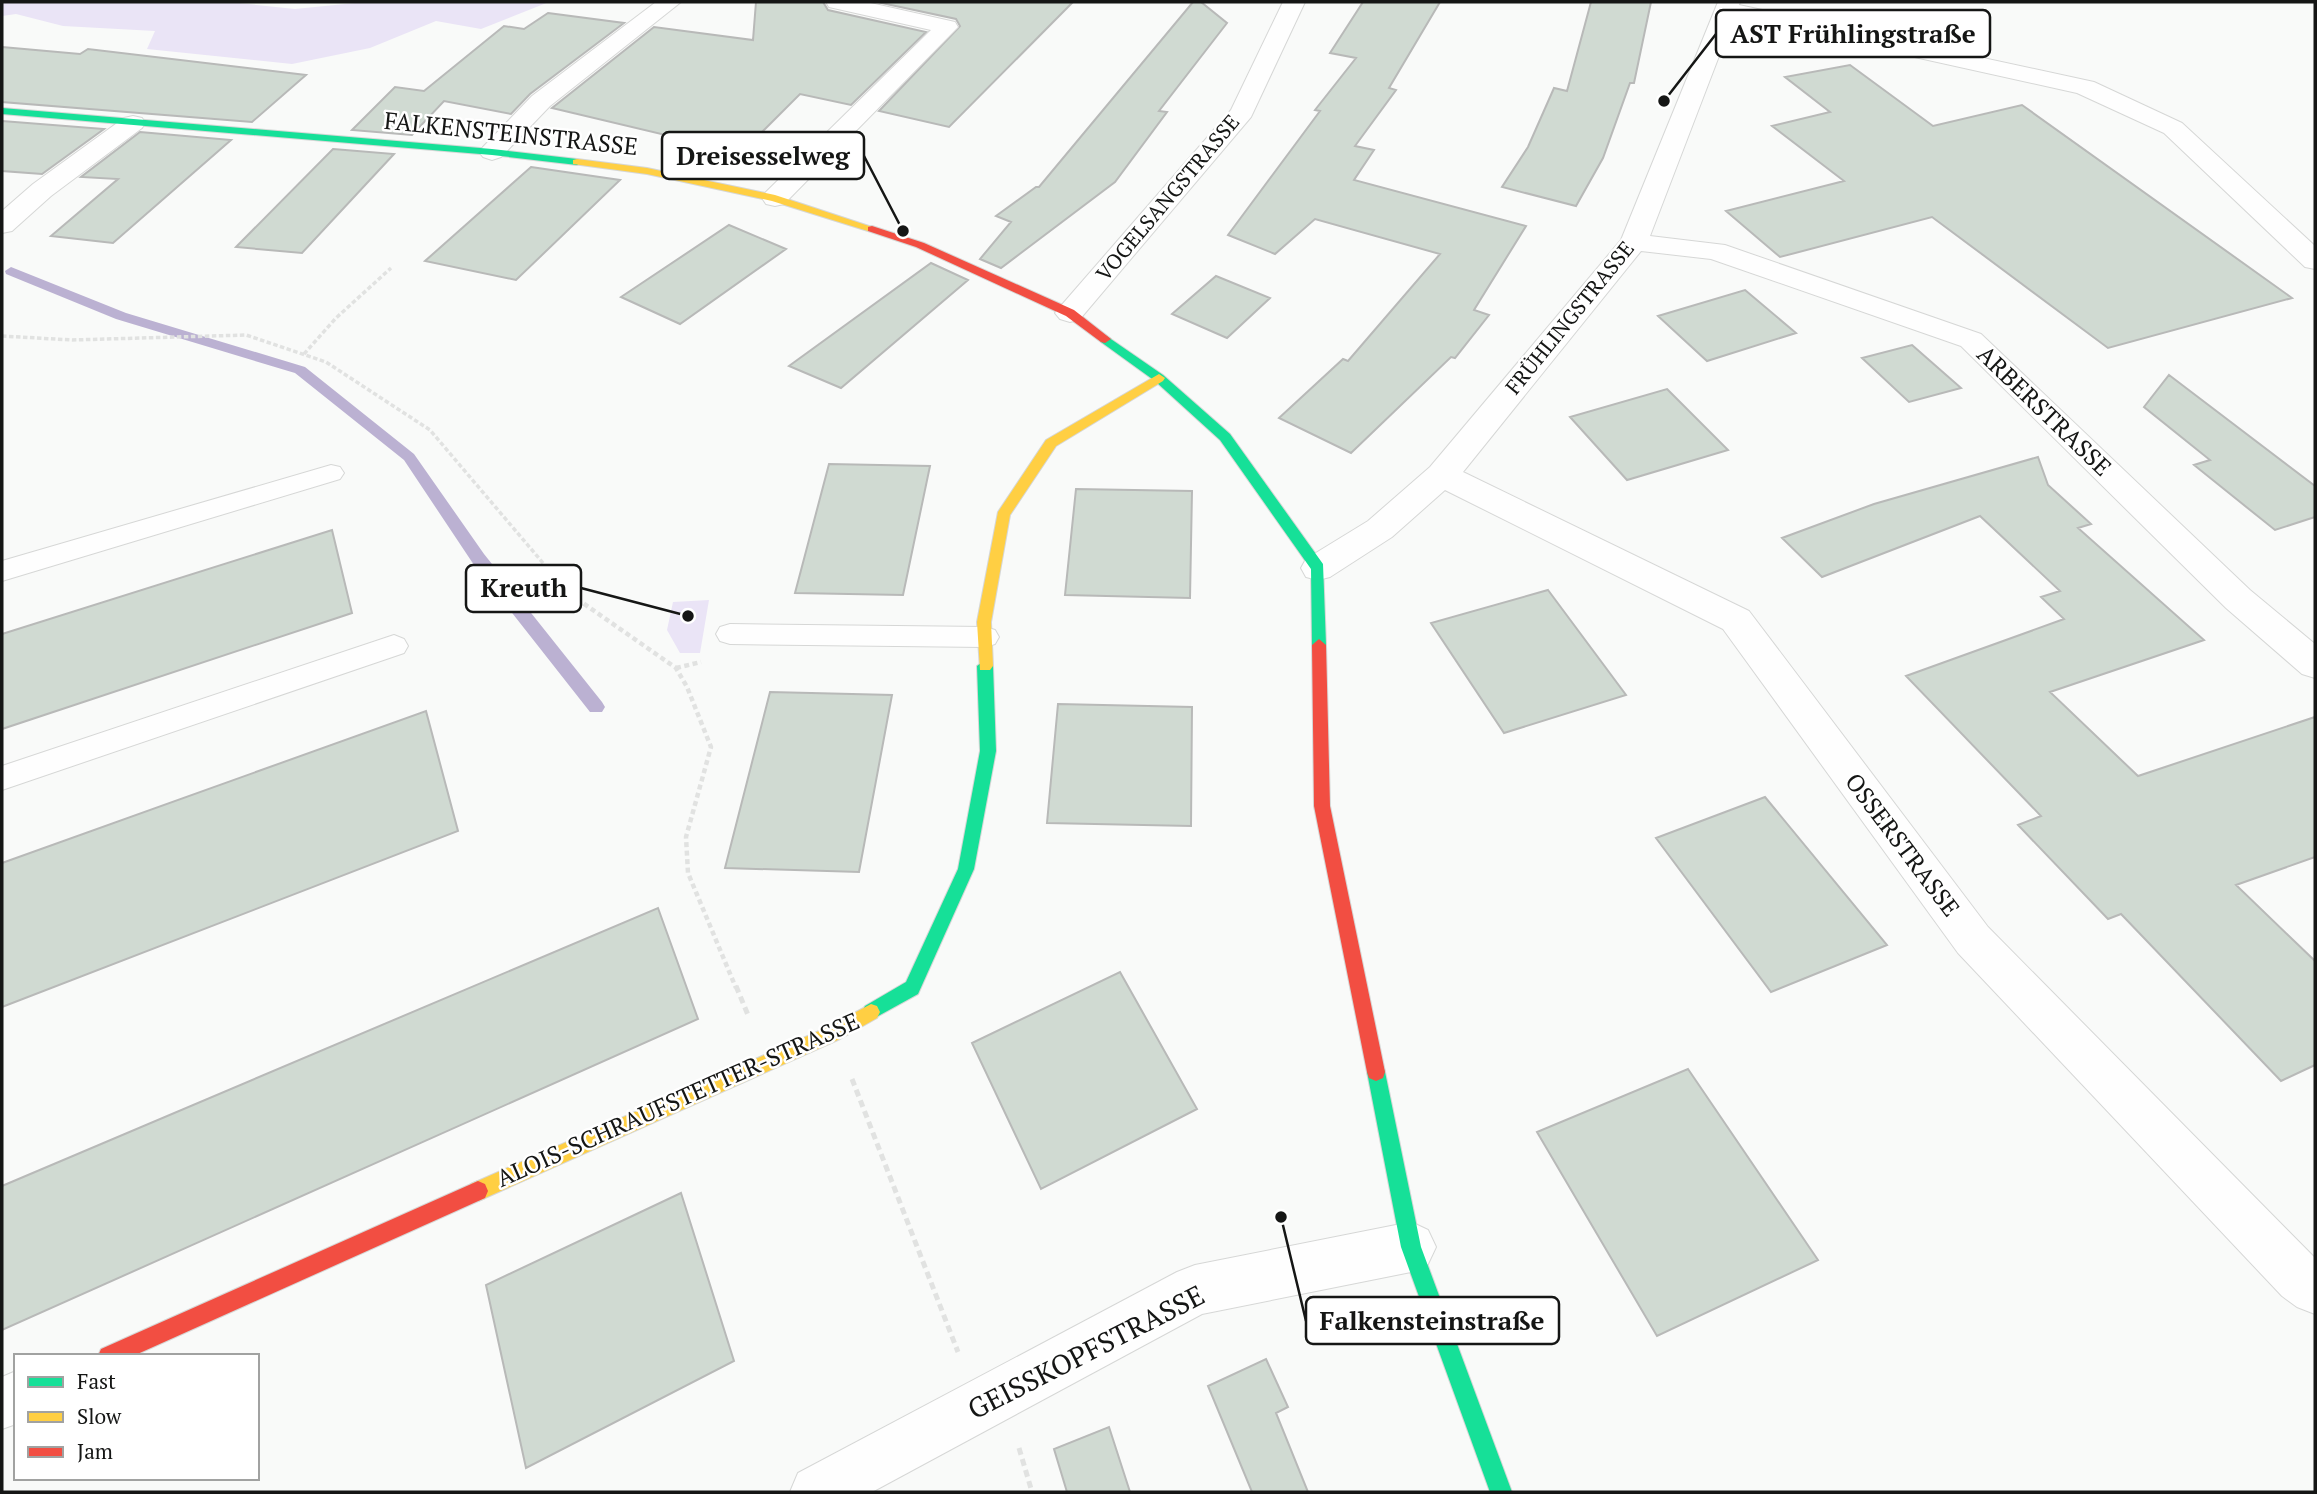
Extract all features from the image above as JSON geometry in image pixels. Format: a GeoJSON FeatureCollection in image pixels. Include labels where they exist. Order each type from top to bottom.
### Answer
{"type":"FeatureCollection","features":[{"type":"Feature","properties":{"kind":"street"},"geometry":{"type":"LineString","coordinates":[[492,152],[541,101],[670,2]]}},
{"type":"Feature","properties":{"kind":"street"},"geometry":{"type":"LineString","coordinates":[[775,198],[947,27],[837,2]]}},
{"type":"Feature","properties":{"kind":"street","name":"VOGELSANGSTRASSE"},"geometry":{"type":"LineString","coordinates":[[1070,313],[1242,112],[1293,2]]}},
{"type":"Feature","properties":{"kind":"street"},"geometry":{"type":"LineString","coordinates":[[1728,6],[2085,87],[2172,128],[2315,261]]}},
{"type":"Feature","properties":{"kind":"street","name":"FRÜHLINGSTRASSE"},"geometry":{"type":"LineString","coordinates":[[1318,568],[1380,529],[1442,475],[1634,242],[1728,6]]}},
{"type":"Feature","properties":{"kind":"street","name":"FALKENSTEINSTRASSE"},"geometry":{"type":"LineString","coordinates":[[2,111],[492,152],[647,171],[775,198],[920,245],[1070,313],[1159,378],[1226,437],[1318,568]]}},
{"type":"Feature","properties":{"kind":"street"},"geometry":{"type":"LineString","coordinates":[[2,225],[41,190],[133,123]]}},
{"type":"Feature","properties":{"kind":"street","name":"ARBERSTRASSE"},"geometry":{"type":"LineString","coordinates":[[1634,242],[1715,251],[1971,340],[2238,599],[2315,664]]}},
{"type":"Feature","properties":{"kind":"street","name":"ALOIS-SCHRAUFSTETTER-STRASSE"},"geometry":{"type":"LineString","coordinates":[[112,1354],[834,1033],[912,988],[966,869],[988,751],[984,622],[1003,515],[1051,443],[1159,378]]}},
{"type":"Feature","properties":{"kind":"street","name":"OSSERSTRASSE"},"geometry":{"type":"LineString","coordinates":[[1442,475],[1736,620],[1973,940],[2300,1278],[2315,1289]]}},
{"type":"Feature","properties":{"kind":"street"},"geometry":{"type":"LineString","coordinates":[[1318,568],[1322,806],[1411,1247],[1501,1492]]}},
{"type":"Feature","properties":{"kind":"street","name":"GEISSKOPFSTRASSE"},"geometry":{"type":"LineString","coordinates":[[817,1492],[1195,1290],[1411,1247]]}},
{"type":"Feature","properties":{"kind":"lane"},"geometry":{"type":"LineString","coordinates":[[2,571],[331,473]]}},
{"type":"Feature","properties":{"kind":"lane"},"geometry":{"type":"LineString","coordinates":[[730,634],[985,637]]}},
{"type":"Feature","properties":{"kind":"lane"},"geometry":{"type":"LineString","coordinates":[[2,778],[394,646]]}},
{"type":"Feature","properties":{"kind":"path"},"geometry":{"type":"LineString","coordinates":[[304,354],[336,318],[391,268]]}},
{"type":"Feature","properties":{"kind":"path"},"geometry":{"type":"LineString","coordinates":[[2,336],[72,340],[246,335],[326,362],[430,430],[570,594],[676,668],[711,747],[686,836],[688,873],[768,1061]]}},
{"type":"Feature","properties":{"kind":"path"},"geometry":{"type":"LineString","coordinates":[[834,1033],[978,1406]]}},
{"type":"Feature","properties":{"kind":"shaded area"},"geometry":{"type":"Polygon","coordinates":[[[2,2],[229,2],[295,9],[365,2],[549,2],[481,29],[436,21],[370,48],[292,64],[147,49],[155,31],[63,26],[16,14],[2,16],[2,2]]]}},
{"type":"Feature","properties":{"kind":"shaded area"},"geometry":{"type":"Polygon","coordinates":[[[709,600],[700,653],[680,653],[667,630],[673,602],[709,600]]]}},
{"type":"Feature","properties":{"kind":"building"},"geometry":{"type":"Polygon","coordinates":[[[756,2],[823,2],[828,10],[926,32],[851,105],[800,94],[741,153],[552,108],[654,27],[753,40],[756,2]]]}},
{"type":"Feature","properties":{"kind":"building"},"geometry":{"type":"Polygon","coordinates":[[[877,2],[1073,2],[949,127],[879,111],[960,26],[956,19],[877,2]]]}},
{"type":"Feature","properties":{"kind":"building"},"geometry":{"type":"Polygon","coordinates":[[[1193,2],[1201,2],[1227,23],[1159,111],[1167,112],[1115,182],[1001,268],[980,259],[1011,222],[996,216],[1039,187],[1193,2]]]}},
{"type":"Feature","properties":{"kind":"building"},"geometry":{"type":"Polygon","coordinates":[[[1363,2],[1440,2],[1389,88],[1396,90],[1355,146],[1374,150],[1354,180],[1526,226],[1474,310],[1489,315],[1455,358],[1451,357],[1351,453],[1279,418],[1343,359],[1348,361],[1440,254],[1315,219],[1275,254],[1228,235],[1320,111],[1315,110],[1356,58],[1330,53],[1363,2]]]}},
{"type":"Feature","properties":{"kind":"building"},"geometry":{"type":"Polygon","coordinates":[[[1591,2],[1651,2],[1634,83],[1630,83],[1603,158],[1576,206],[1502,187],[1528,147],[1554,88],[1567,91],[1591,2]]]}},
{"type":"Feature","properties":{"kind":"building"},"geometry":{"type":"Polygon","coordinates":[[[548,13],[624,23],[530,94],[511,114],[444,101],[412,135],[352,130],[395,87],[424,91],[504,26],[524,29],[548,13]]]}},
{"type":"Feature","properties":{"kind":"building"},"geometry":{"type":"Polygon","coordinates":[[[2,47],[80,54],[88,49],[306,75],[252,122],[2,102],[2,47]]]}},
{"type":"Feature","properties":{"kind":"building"},"geometry":{"type":"Polygon","coordinates":[[[1850,65],[1933,126],[2022,105],[2292,298],[2108,348],[1932,217],[1780,257],[1726,211],[1844,181],[1772,126],[1830,112],[1785,77],[1850,65]]]}},
{"type":"Feature","properties":{"kind":"building"},"geometry":{"type":"Polygon","coordinates":[[[2,121],[104,129],[42,174],[2,171],[2,121]]]}},
{"type":"Feature","properties":{"kind":"building"},"geometry":{"type":"Polygon","coordinates":[[[140,132],[231,140],[113,243],[51,236],[118,179],[81,177],[140,132]]]}},
{"type":"Feature","properties":{"kind":"building"},"geometry":{"type":"Polygon","coordinates":[[[333,149],[394,154],[302,253],[236,247],[333,149]]]}},
{"type":"Feature","properties":{"kind":"building"},"geometry":{"type":"Polygon","coordinates":[[[531,167],[620,180],[516,280],[425,261],[531,167]]]}},
{"type":"Feature","properties":{"kind":"building"},"geometry":{"type":"Polygon","coordinates":[[[729,225],[786,249],[680,324],[621,297],[729,225]]]}},
{"type":"Feature","properties":{"kind":"building"},"geometry":{"type":"Polygon","coordinates":[[[931,263],[968,280],[841,388],[789,366],[931,263]]]}},
{"type":"Feature","properties":{"kind":"building"},"geometry":{"type":"Polygon","coordinates":[[[1216,276],[1270,298],[1227,338],[1172,314],[1216,276]]]}},
{"type":"Feature","properties":{"kind":"building"},"geometry":{"type":"Polygon","coordinates":[[[1745,290],[1796,333],[1707,361],[1658,316],[1745,290]]]}},
{"type":"Feature","properties":{"kind":"building"},"geometry":{"type":"Polygon","coordinates":[[[1912,345],[1961,388],[1909,402],[1862,358],[1912,345]]]}},
{"type":"Feature","properties":{"kind":"building"},"geometry":{"type":"Polygon","coordinates":[[[2169,375],[2315,486],[2315,517],[2275,530],[2194,465],[2210,460],[2144,407],[2169,375]]]}},
{"type":"Feature","properties":{"kind":"building"},"geometry":{"type":"Polygon","coordinates":[[[1667,389],[1728,450],[1627,480],[1570,417],[1667,389]]]}},
{"type":"Feature","properties":{"kind":"building"},"geometry":{"type":"Polygon","coordinates":[[[2038,457],[2048,485],[2091,524],[2078,528],[2204,640],[2050,692],[2138,776],[2315,717],[2315,857],[2236,885],[2315,961],[2315,1065],[2281,1081],[2121,914],[2108,919],[2018,825],[2041,816],[1906,676],[2064,619],[2041,597],[2060,591],[1980,516],[1822,577],[1782,538],[1874,504],[2038,457]]]}},
{"type":"Feature","properties":{"kind":"building"},"geometry":{"type":"Polygon","coordinates":[[[829,464],[930,466],[903,595],[795,593],[829,464]]]}},
{"type":"Feature","properties":{"kind":"building"},"geometry":{"type":"Polygon","coordinates":[[[1076,489],[1192,491],[1190,598],[1065,595],[1076,489]]]}},
{"type":"Feature","properties":{"kind":"building"},"geometry":{"type":"Polygon","coordinates":[[[332,530],[352,613],[2,729],[2,634],[332,530]]]}},
{"type":"Feature","properties":{"kind":"building"},"geometry":{"type":"Polygon","coordinates":[[[1548,590],[1626,695],[1504,733],[1431,623],[1548,590]]]}},
{"type":"Feature","properties":{"kind":"building"},"geometry":{"type":"Polygon","coordinates":[[[770,692],[892,695],[859,872],[725,868],[770,692]]]}},
{"type":"Feature","properties":{"kind":"building"},"geometry":{"type":"Polygon","coordinates":[[[1058,704],[1192,707],[1191,826],[1047,823],[1058,704]]]}},
{"type":"Feature","properties":{"kind":"building"},"geometry":{"type":"Polygon","coordinates":[[[426,711],[458,831],[2,1007],[2,863],[426,711]]]}},
{"type":"Feature","properties":{"kind":"building"},"geometry":{"type":"Polygon","coordinates":[[[1765,797],[1887,945],[1771,992],[1656,838],[1765,797]]]}},
{"type":"Feature","properties":{"kind":"building"},"geometry":{"type":"Polygon","coordinates":[[[658,908],[698,1019],[2,1330],[2,1186],[658,908]]]}},
{"type":"Feature","properties":{"kind":"building"},"geometry":{"type":"Polygon","coordinates":[[[1120,972],[1197,1109],[1041,1189],[972,1043],[1120,972]]]}},
{"type":"Feature","properties":{"kind":"building"},"geometry":{"type":"Polygon","coordinates":[[[1688,1069],[1818,1260],[1657,1336],[1537,1132],[1688,1069]]]}},
{"type":"Feature","properties":{"kind":"building"},"geometry":{"type":"Polygon","coordinates":[[[681,1193],[734,1361],[526,1468],[486,1285],[681,1193]]]}},
{"type":"Feature","properties":{"kind":"building"},"geometry":{"type":"Polygon","coordinates":[[[1266,1359],[1288,1407],[1276,1413],[1308,1492],[1252,1492],[1208,1386],[1266,1359]]]}},
{"type":"Feature","properties":{"kind":"building"},"geometry":{"type":"Polygon","coordinates":[[[1109,1427],[1130,1492],[1067,1492],[1054,1449],[1109,1427]]]}},
{"type":"Feature","properties":{"kind":"waterway"},"geometry":{"type":"LineString","coordinates":[[11,271],[121,316],[300,370],[409,457],[478,558],[596,707]]}},
{"type":"Feature","properties":{"kind":"traffic: fast"},"geometry":{"type":"LineString","coordinates":[[2,111],[492,152],[577,162]]}},
{"type":"Feature","properties":{"kind":"traffic: fast"},"geometry":{"type":"LineString","coordinates":[[1105,339],[1159,378],[1225,437],[1318,568],[1319,645]]}},
{"type":"Feature","properties":{"kind":"traffic: fast"},"geometry":{"type":"LineString","coordinates":[[871,1012],[912,988],[966,869],[988,751],[985,666]]}},
{"type":"Feature","properties":{"kind":"traffic: fast"},"geometry":{"type":"LineString","coordinates":[[1376,1072],[1411,1247],[1501,1492]]}},
{"type":"Feature","properties":{"kind":"traffic: slow"},"geometry":{"type":"LineString","coordinates":[[577,162],[647,171],[775,198],[872,229]]}},
{"type":"Feature","properties":{"kind":"traffic: slow"},"geometry":{"type":"LineString","coordinates":[[985,666],[984,622],[1003,515],[1051,443],[1159,378]]}},
{"type":"Feature","properties":{"kind":"traffic: slow"},"geometry":{"type":"LineString","coordinates":[[478,1191],[834,1033],[871,1012]]}},
{"type":"Feature","properties":{"kind":"traffic: jam"},"geometry":{"type":"LineString","coordinates":[[872,229],[920,245],[1070,313],[1105,339]]}},
{"type":"Feature","properties":{"kind":"traffic: jam"},"geometry":{"type":"LineString","coordinates":[[1319,645],[1322,806],[1376,1072]]}},
{"type":"Feature","properties":{"kind":"traffic: jam"},"geometry":{"type":"LineString","coordinates":[[112,1354],[478,1191]]}},
{"type":"Feature","properties":{"kind":"place","name":"AST Frühlingstraße"},"geometry":{"type":"Point","coordinates":[1664,101]}},
{"type":"Feature","properties":{"kind":"place","name":"Dreisesselweg"},"geometry":{"type":"Point","coordinates":[903,231]}},
{"type":"Feature","properties":{"kind":"place","name":"Kreuth"},"geometry":{"type":"Point","coordinates":[688,616]}},
{"type":"Feature","properties":{"kind":"place","name":"Falkensteinstraße"},"geometry":{"type":"Point","coordinates":[1281,1217]}}]}
